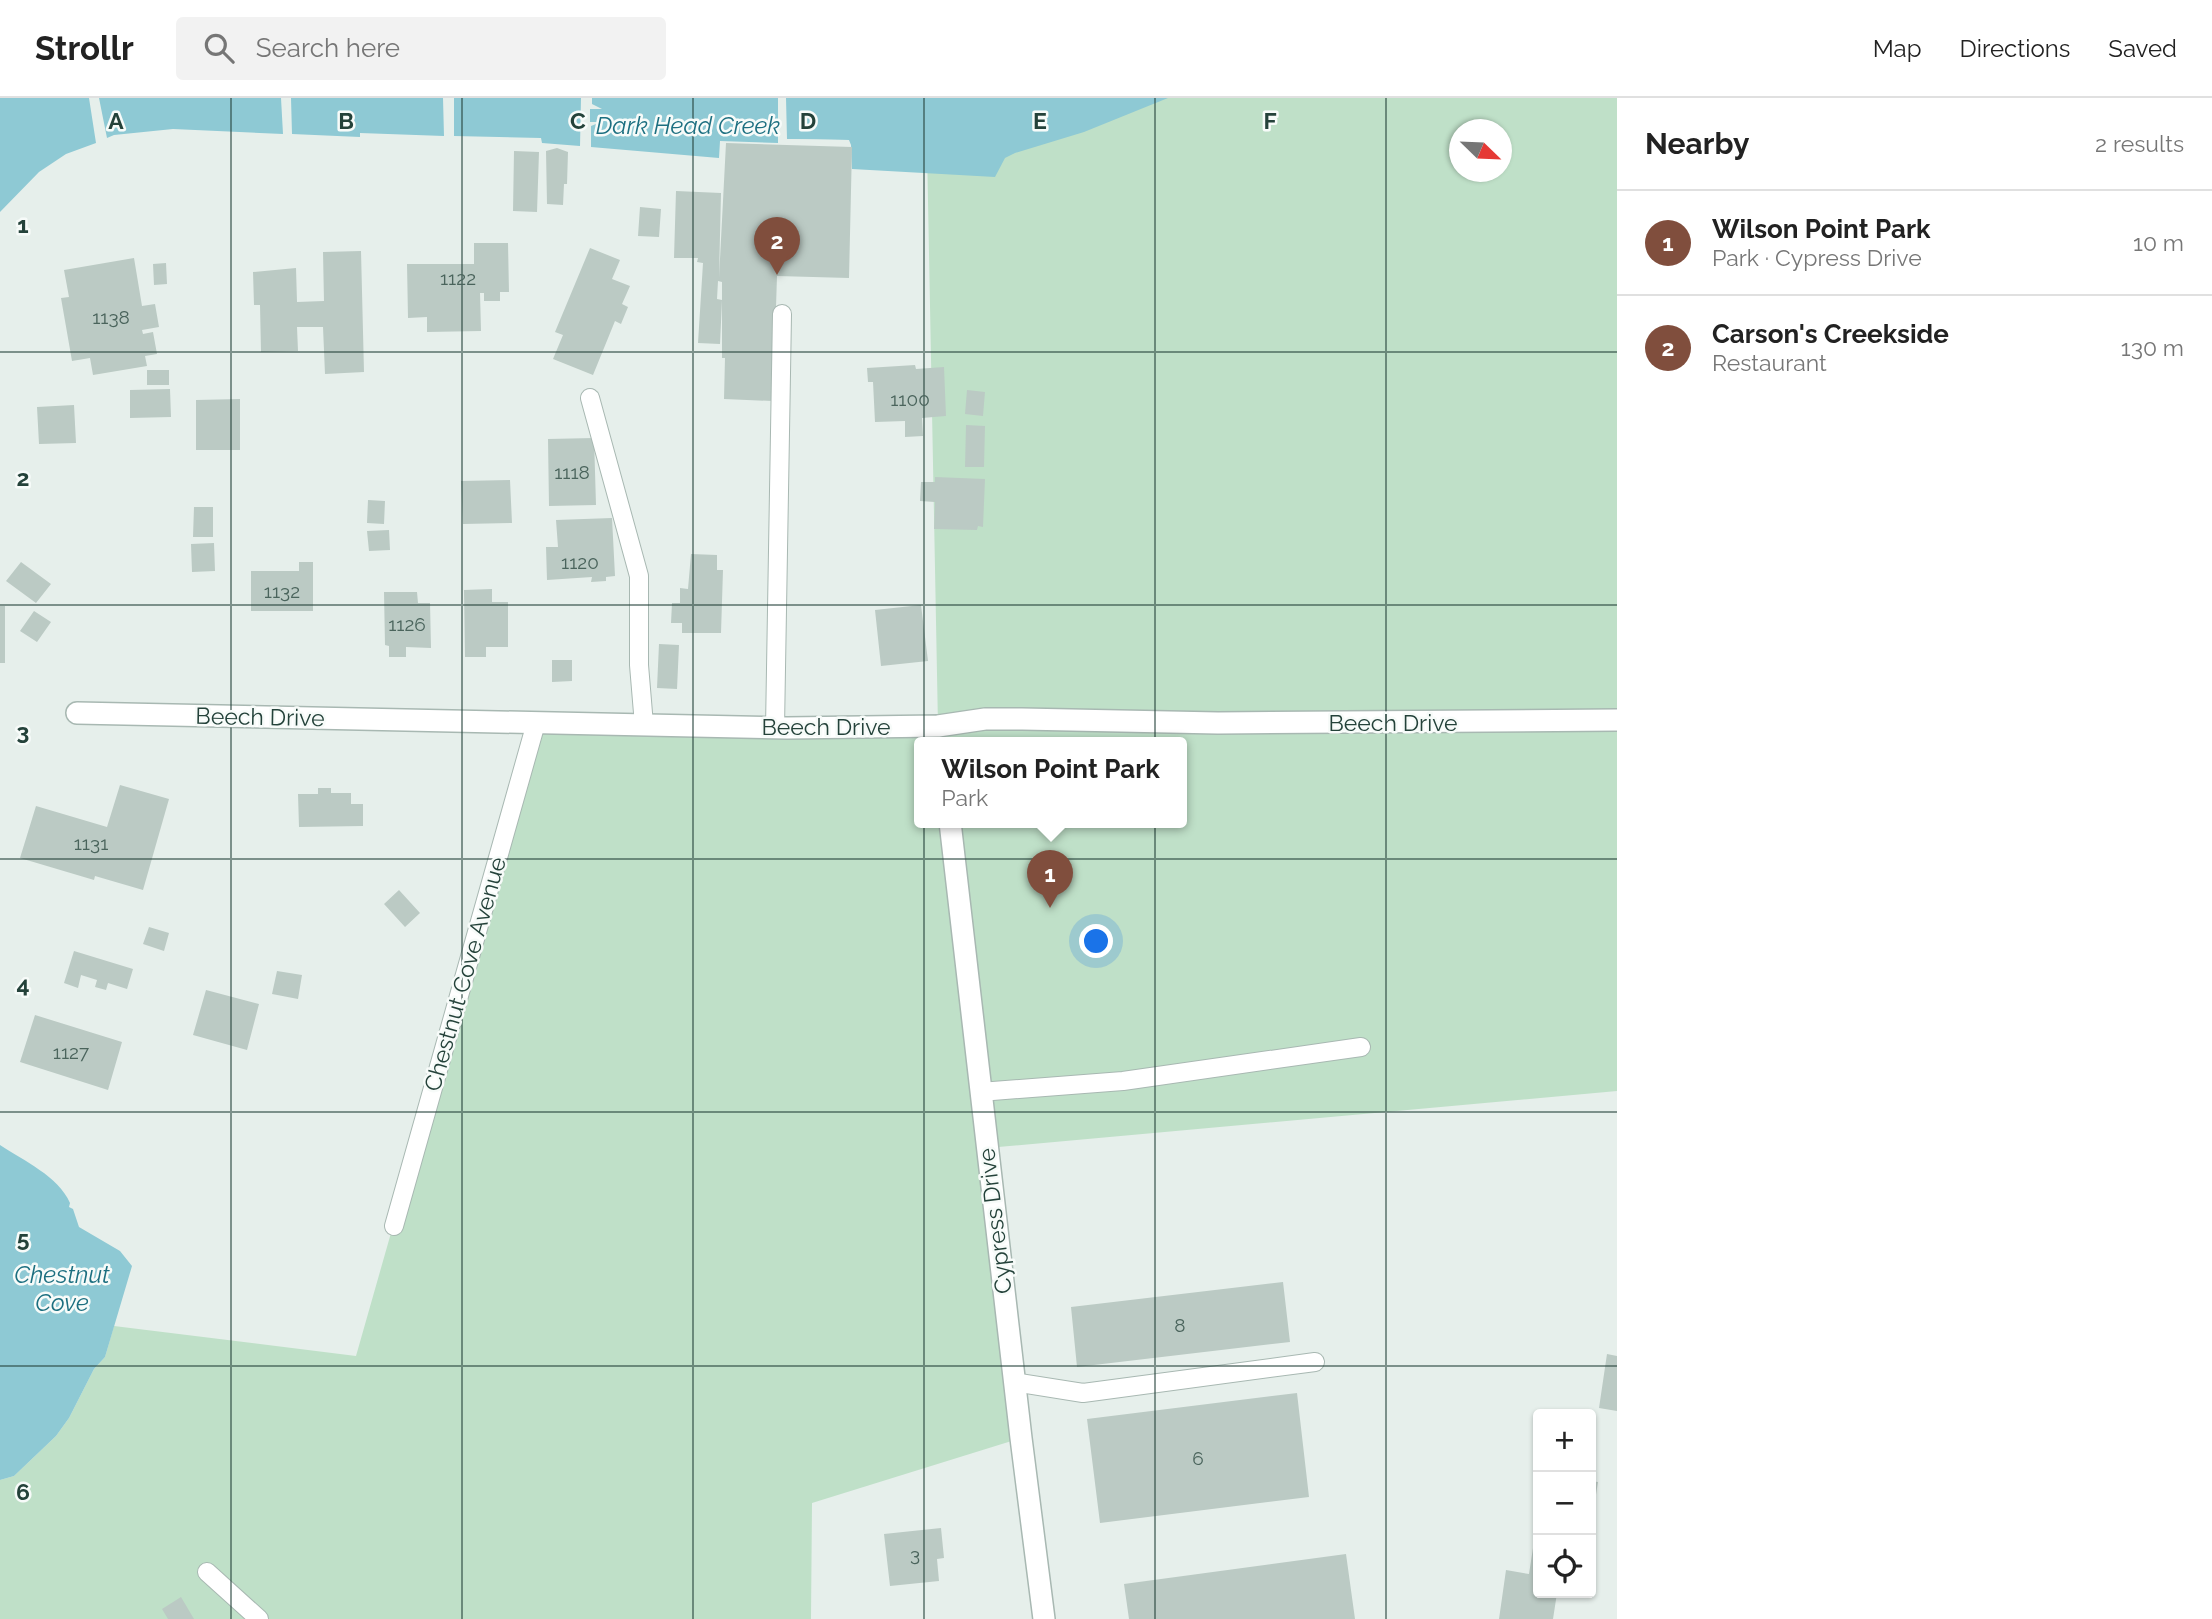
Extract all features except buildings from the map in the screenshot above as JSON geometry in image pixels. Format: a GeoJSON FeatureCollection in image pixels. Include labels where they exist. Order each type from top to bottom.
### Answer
{"type":"FeatureCollection","features":[{"type":"Feature","properties":{"kind":"street","name":"Beech Drive"},"geometry":{"type":"LineString","coordinates":[[77,713],[939,734],[985,719],[1218,723],[1500,723],[1617,720]]}},
{"type":"Feature","properties":{"kind":"street","name":"Cypress Drive"},"geometry":{"type":"LineString","coordinates":[[951,828],[1044,1619]]}},
{"type":"Feature","properties":{"kind":"lane"},"geometry":{"type":"LineString","coordinates":[[775,728],[782,314]]}},
{"type":"Feature","properties":{"kind":"lane"},"geometry":{"type":"LineString","coordinates":[[590,398],[639,576],[639,665],[644,725]]}},
{"type":"Feature","properties":{"kind":"lane","name":"Chestnut Cove Avenue"},"geometry":{"type":"LineString","coordinates":[[394,1226],[536,723]]}},
{"type":"Feature","properties":{"kind":"lane"},"geometry":{"type":"LineString","coordinates":[[980,1092],[1123,1081],[1361,1047]]}},
{"type":"Feature","properties":{"kind":"lane"},"geometry":{"type":"LineString","coordinates":[[1014,1382],[1083,1393],[1315,1362]]}},
{"type":"Feature","properties":{"kind":"lane"},"geometry":{"type":"LineString","coordinates":[[208,1572],[259,1619]]}},
{"type":"Feature","properties":{"kind":"green space"},"geometry":{"type":"Polygon","coordinates":[[[1164,98],[1617,98],[1617,1091],[987,1148],[1021,1438],[812,1503],[811,1619],[0,1619],[0,1480],[14,1476],[56,1436],[69,1418],[94,1369],[105,1357],[114,1326],[356,1356],[536,723],[938,726],[927,148],[1164,98]]]}},
{"type":"Feature","properties":{"kind":"water"},"geometry":{"type":"Polygon","coordinates":[[[0,98],[89,98],[96,143],[66,154],[39,172],[0,212],[0,98]]]}},
{"type":"Feature","properties":{"kind":"water"},"geometry":{"type":"Polygon","coordinates":[[[99,98],[281,98],[283,134],[173,129],[107,138],[99,98]]]}},
{"type":"Feature","properties":{"kind":"water"},"geometry":{"type":"Polygon","coordinates":[[[291,98],[443,98],[444,136],[360,133],[360,137],[292,134],[291,98]]]}},
{"type":"Feature","properties":{"kind":"water","name":"Dark Head Creek"},"geometry":{"type":"Polygon","coordinates":[[[454,98],[581,98],[580,146],[542,143],[541,138],[454,136],[454,98]]]}},
{"type":"Feature","properties":{"kind":"water","name":"Dark Head Creek"},"geometry":{"type":"Polygon","coordinates":[[[592,98],[778,98],[778,143],[720,141],[719,158],[591,147],[591,126],[601,122],[590,122],[590,109],[602,109],[592,104],[592,98]]]}},
{"type":"Feature","properties":{"kind":"water","name":"Dark Head Creek"},"geometry":{"type":"Polygon","coordinates":[[[786,98],[1168,98],[1084,132],[1015,153],[1005,158],[995,177],[852,169],[849,140],[786,139],[786,98]]]}},
{"type":"Feature","properties":{"kind":"water","name":"Chestnut Cove"},"geometry":{"type":"Polygon","coordinates":[[[0,1145],[49,1177],[65,1193],[79,1227],[120,1251],[132,1266],[105,1357],[94,1369],[69,1418],[56,1436],[14,1476],[0,1480],[0,1145]]]}},
{"type":"Feature","properties":{"kind":"pier"},"geometry":{"type":"Polygon","coordinates":[[[783,98],[786,98],[787,139],[849,140],[849,146],[846,143],[784,142],[783,98]]]}},
{"type":"Feature","properties":{"kind":"place","name":"Carson's Creekside"},"geometry":{"type":"Point","coordinates":[777,275]}},
{"type":"Feature","properties":{"kind":"place","name":"Wilson Point Park"},"geometry":{"type":"Point","coordinates":[1050,908]}}]}
